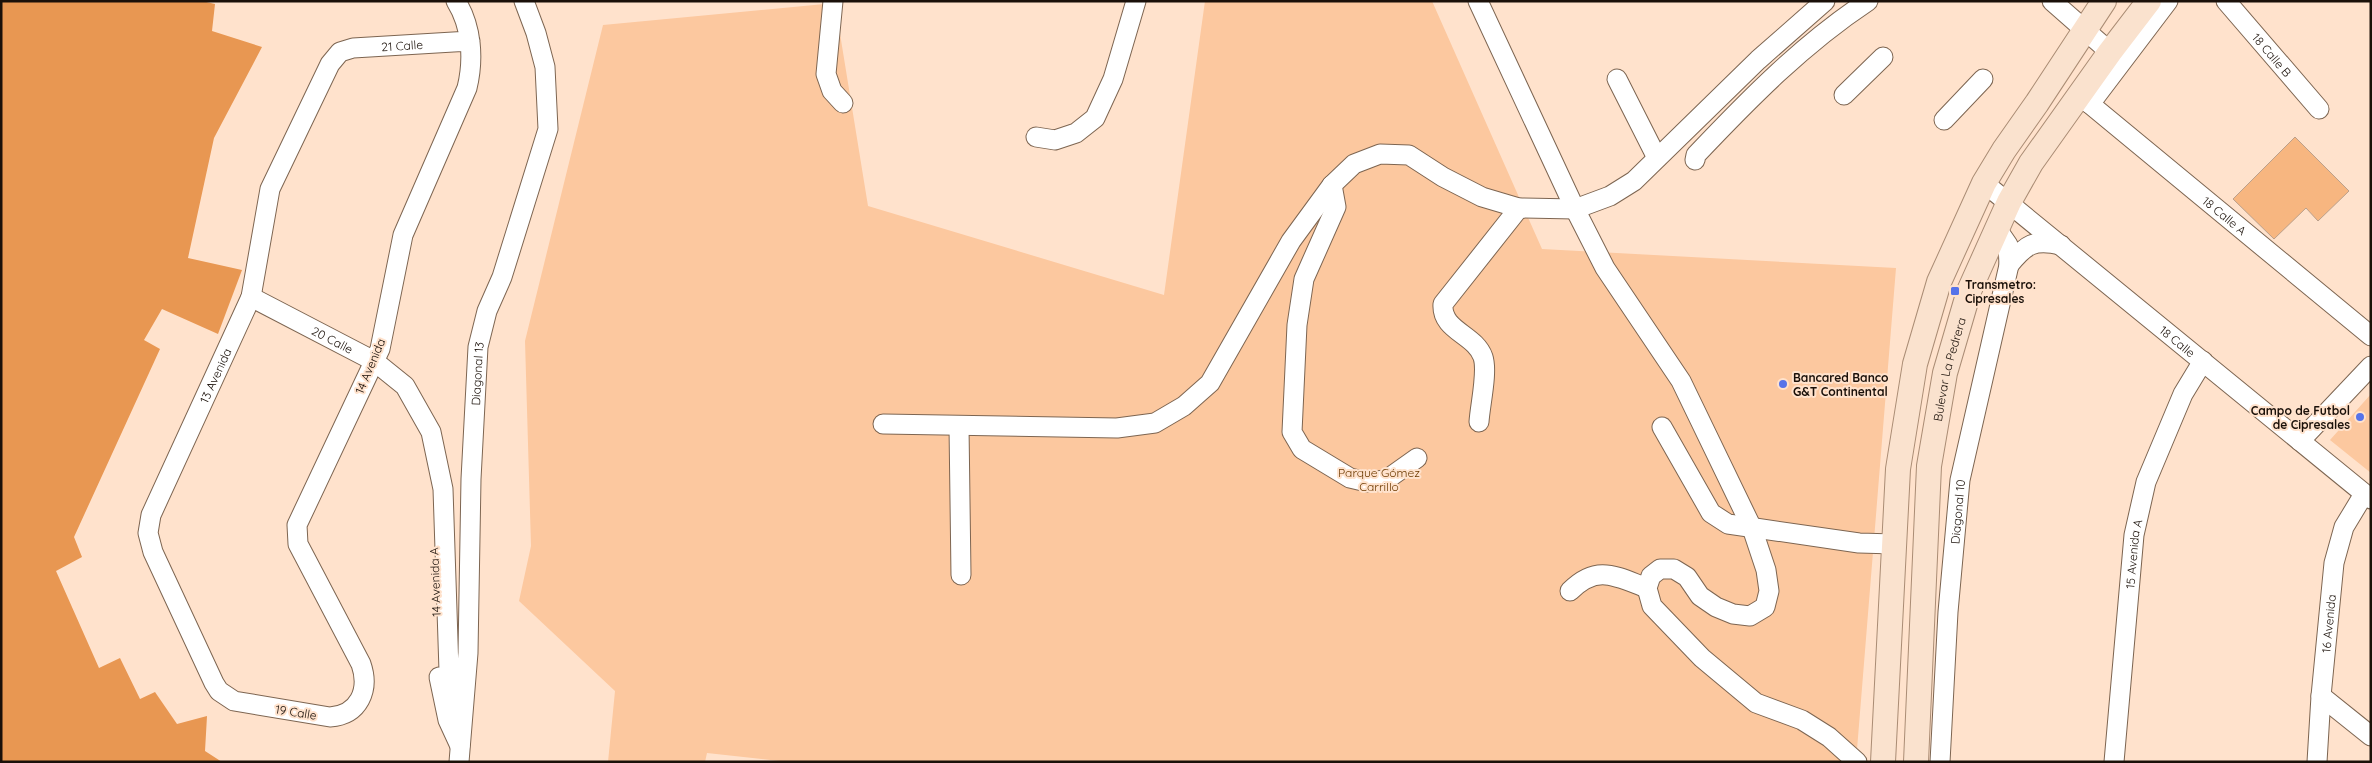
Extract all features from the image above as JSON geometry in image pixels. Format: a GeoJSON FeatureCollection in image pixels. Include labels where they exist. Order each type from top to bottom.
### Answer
{"type":"FeatureCollection","features":[{"type":"Feature","properties":{"kind":"main road"},"geometry":{"type":"LineString","coordinates":[[1883,762],[1898,469],[1915,364],[1939,282],[1984,183],[2104,1]]}},
{"type":"Feature","properties":{"kind":"main road","name":"Bulevar La Pedrera"},"geometry":{"type":"LineString","coordinates":[[1916,762],[1929,466],[1945,373],[1969,291],[2009,202],[2031,163],[2084,100],[2110,52],[2149,1]]}},
{"type":"Feature","properties":{"kind":"street","name":"14 Avenida"},"geometry":{"type":"LineString","coordinates":[[364,690],[364,672],[361,664],[302,553],[296,531],[300,516],[374,361],[386,325],[393,272],[402,235],[467,88],[471,72],[470,40],[466,24],[456,1]]}},
{"type":"Feature","properties":{"kind":"street","name":"Diagonal 13"},"geometry":{"type":"LineString","coordinates":[[460,754],[468,653],[471,479],[478,348],[487,310],[502,277],[548,129],[545,67],[536,33],[524,1]]}},
{"type":"Feature","properties":{"kind":"street"},"geometry":{"type":"LineString","coordinates":[[834,1],[826,74],[832,91],[842,103]]}},
{"type":"Feature","properties":{"kind":"street"},"geometry":{"type":"LineString","coordinates":[[1036,137],[1055,140],[1076,134],[1095,118],[1113,80],[1136,1]]}},
{"type":"Feature","properties":{"kind":"street"},"geometry":{"type":"LineString","coordinates":[[1478,1],[1605,268],[1681,381],[1752,528],[1766,570],[1769,591],[1765,607],[1750,616],[1733,614],[1716,607],[1700,596],[1687,577],[1674,569],[1660,569],[1651,576],[1647,588],[1652,606],[1702,658],[1756,703],[1802,720],[1829,737],[1857,762]]}},
{"type":"Feature","properties":{"kind":"street"},"geometry":{"type":"LineString","coordinates":[[884,424],[1117,428],[1155,423],[1184,406],[1210,383],[1291,242],[1332,185],[1354,164],[1380,154],[1409,155],[1443,177],[1482,197],[1519,208],[1576,209],[1610,196],[1634,181],[1758,60],[1824,1]]}},
{"type":"Feature","properties":{"kind":"street"},"geometry":{"type":"LineString","coordinates":[[1695,160],[1696,155],[1794,57],[1843,17],[1868,1]]}},
{"type":"Feature","properties":{"kind":"street"},"geometry":{"type":"LineString","coordinates":[[2052,1],[2110,52]]}},
{"type":"Feature","properties":{"kind":"street"},"geometry":{"type":"LineString","coordinates":[[2084,100],[2168,1]]}},
{"type":"Feature","properties":{"kind":"street","name":"18 Calle B"},"geometry":{"type":"LineString","coordinates":[[2226,1],[2319,109]]}},
{"type":"Feature","properties":{"kind":"street","name":"21 Calle"},"geometry":{"type":"LineString","coordinates":[[337,55],[353,48],[470,40]]}},
{"type":"Feature","properties":{"kind":"street","name":"13 Avenida"},"geometry":{"type":"LineString","coordinates":[[219,691],[153,552],[148,526],[154,508],[252,297],[270,189],[330,64],[337,55]]}},
{"type":"Feature","properties":{"kind":"street"},"geometry":{"type":"LineString","coordinates":[[1844,95],[1883,57]]}},
{"type":"Feature","properties":{"kind":"street"},"geometry":{"type":"LineString","coordinates":[[1617,80],[1656,158]]}},
{"type":"Feature","properties":{"kind":"street"},"geometry":{"type":"LineString","coordinates":[[1944,120],[1983,80]]}},
{"type":"Feature","properties":{"kind":"street","name":"18 Calle A"},"geometry":{"type":"LineString","coordinates":[[2084,100],[2371,336]]}},
{"type":"Feature","properties":{"kind":"street","name":"18 Calle"},"geometry":{"type":"LineString","coordinates":[[1984,183],[2367,496]]}},
{"type":"Feature","properties":{"kind":"street"},"geometry":{"type":"LineString","coordinates":[[1332,185],[1336,206],[1304,279],[1297,325],[1292,432],[1302,449],[1350,478],[1367,482],[1386,480],[1417,458]]}},
{"type":"Feature","properties":{"kind":"street"},"geometry":{"type":"LineString","coordinates":[[1479,422],[1484,367],[1483,356],[1462,334],[1446,321],[1442,312],[1443,304],[1519,208]]}},
{"type":"Feature","properties":{"kind":"street"},"geometry":{"type":"LineString","coordinates":[[1997,229],[2008,245],[2009,265]]}},
{"type":"Feature","properties":{"kind":"street"},"geometry":{"type":"LineString","coordinates":[[2009,265],[2026,246],[2047,242],[2060,245]]}},
{"type":"Feature","properties":{"kind":"street","name":"Diagonal 10"},"geometry":{"type":"LineString","coordinates":[[1940,762],[1948,612],[1960,480],[2009,265]]}},
{"type":"Feature","properties":{"kind":"street","name":"20 Calle"},"geometry":{"type":"LineString","coordinates":[[252,297],[374,361],[409,391]]}},
{"type":"Feature","properties":{"kind":"street","name":"15 Avenida A"},"geometry":{"type":"LineString","coordinates":[[2114,762],[2134,535],[2146,482],[2183,394],[2203,361]]}},
{"type":"Feature","properties":{"kind":"street"},"geometry":{"type":"LineString","coordinates":[[2300,441],[2371,366]]}},
{"type":"Feature","properties":{"kind":"street","name":"14 Avenida A"},"geometry":{"type":"LineString","coordinates":[[409,391],[431,432],[443,489],[449,671],[462,727]]}},
{"type":"Feature","properties":{"kind":"street","name":"14 Avenida A"},"geometry":{"type":"LineString","coordinates":[[421,415],[420,437],[432,482],[439,677],[448,720],[460,754]]}},
{"type":"Feature","properties":{"kind":"street"},"geometry":{"type":"LineString","coordinates":[[959,426],[962,575]]}},
{"type":"Feature","properties":{"kind":"street"},"geometry":{"type":"LineString","coordinates":[[1662,427],[1711,513],[1728,524],[1859,543],[1894,544]]}},
{"type":"Feature","properties":{"kind":"street","name":"16 Avenida"},"geometry":{"type":"LineString","coordinates":[[2317,762],[2321,696],[2334,563],[2344,527],[2367,496]]}},
{"type":"Feature","properties":{"kind":"street"},"geometry":{"type":"LineString","coordinates":[[1570,591],[1580,581],[1590,575],[1602,574],[1615,576],[1647,588]]}},
{"type":"Feature","properties":{"kind":"street","name":"19 Calle"},"geometry":{"type":"LineString","coordinates":[[219,691],[234,701],[243,704],[330,717],[340,716],[351,711],[357,705],[364,690]]}},
{"type":"Feature","properties":{"kind":"street"},"geometry":{"type":"LineString","coordinates":[[2321,696],[2371,736]]}},
{"type":"Feature","properties":{"kind":"green space","name":"Parque Gómez Carrillo"},"geometry":{"type":"Polygon","coordinates":[[[1205,1],[1432,1],[1542,249],[1896,268],[1856,762],[788,762],[707,753],[705,762],[608,762],[615,691],[519,601],[531,546],[525,341],[603,25],[835,3],[868,206],[1164,295],[1205,1]]]}},
{"type":"Feature","properties":{"kind":"green space","name":"Campo de Futbol de Cipresales"},"geometry":{"type":"Polygon","coordinates":[[[2371,394],[2371,473],[2330,440],[2371,394]]]}},
{"type":"Feature","properties":{"kind":"shaded area"},"geometry":{"type":"Polygon","coordinates":[[[1,1],[202,1],[215,4],[212,31],[262,47],[214,138],[188,258],[242,270],[218,334],[162,309],[144,340],[160,349],[74,537],[82,557],[56,571],[99,668],[120,658],[140,699],[155,692],[177,724],[207,716],[205,751],[222,762],[1,762],[1,1]]]}},
{"type":"Feature","properties":{"kind":"building"},"geometry":{"type":"Polygon","coordinates":[[[2295,137],[2349,191],[2318,221],[2306,208],[2274,239],[2233,199],[2295,137]]]}},
{"type":"Feature","properties":{"kind":"place","name":"Transmetro: Cipresales"},"geometry":{"type":"Point","coordinates":[1955,291]}},
{"type":"Feature","properties":{"kind":"place","name":"Bancared Banco G&T Continental"},"geometry":{"type":"Point","coordinates":[1783,384]}},
{"type":"Feature","properties":{"kind":"place","name":"Campo de Futbol de Cipresales"},"geometry":{"type":"Point","coordinates":[2360,417]}}]}
